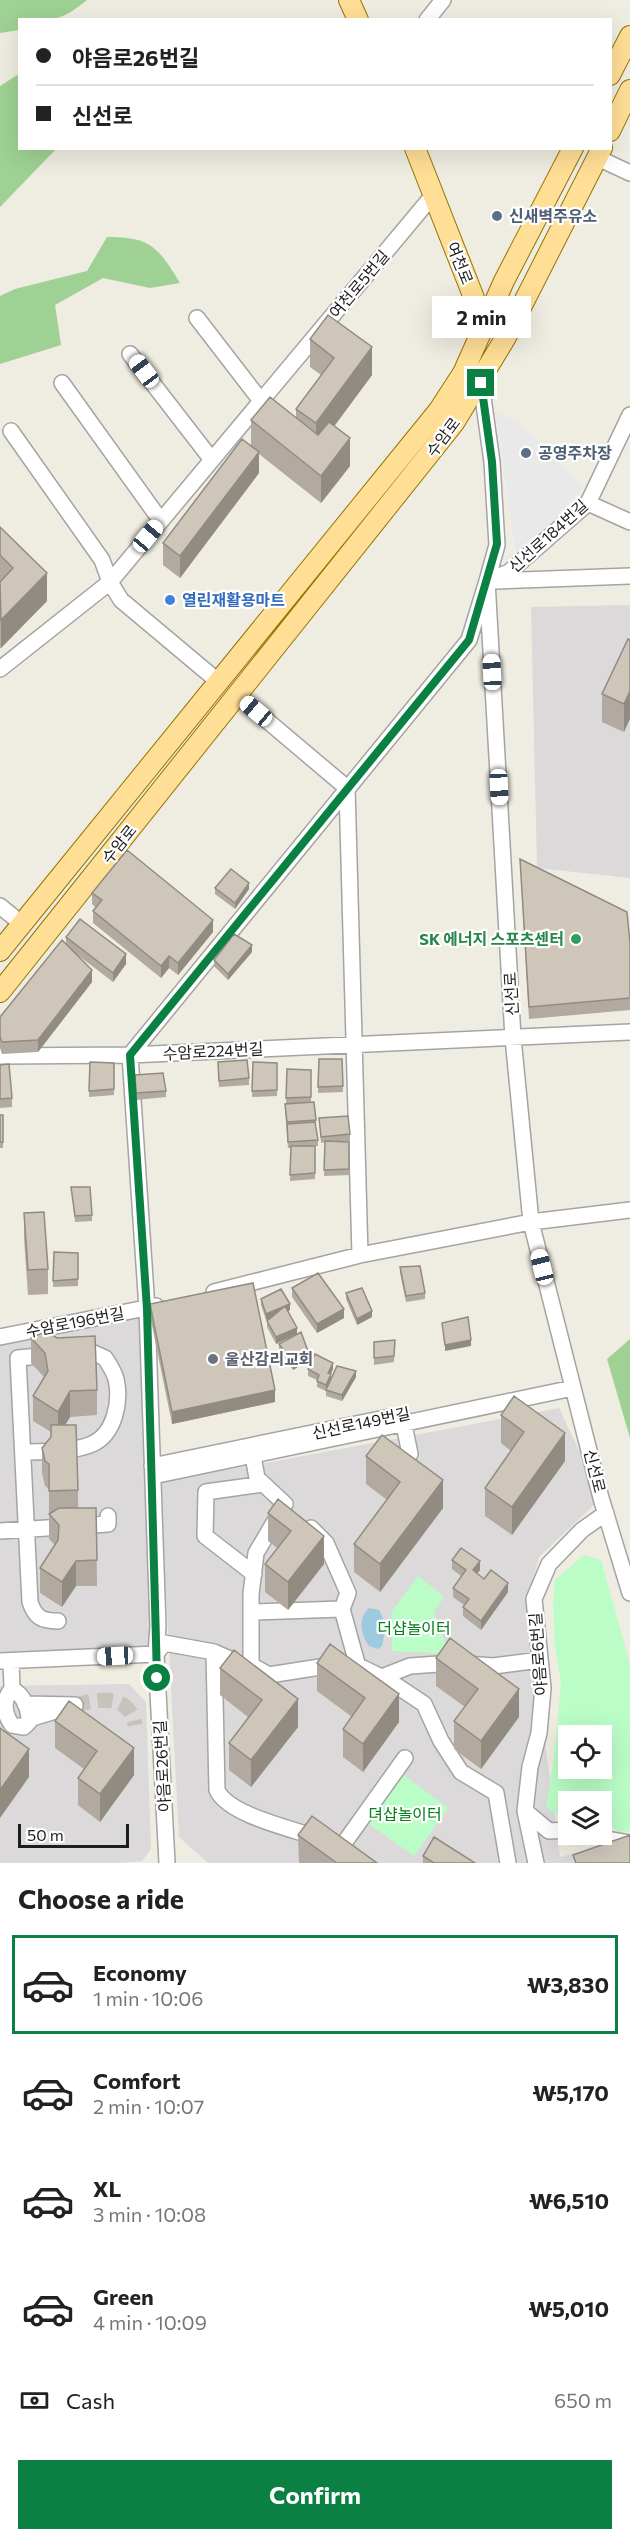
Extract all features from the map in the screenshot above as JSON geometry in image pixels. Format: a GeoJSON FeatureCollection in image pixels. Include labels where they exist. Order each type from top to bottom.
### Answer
{"type":"FeatureCollection","features":[{"type":"Feature","properties":{"kind":"main road"},"geometry":{"type":"LineString","coordinates":[[349,0],[357,18]]}},
{"type":"Feature","properties":{"kind":"main road"},"geometry":{"type":"LineString","coordinates":[[612,71],[630,36]]}},
{"type":"Feature","properties":{"kind":"main road"},"geometry":{"type":"LineString","coordinates":[[612,127],[630,90]]}},
{"type":"Feature","properties":{"kind":"main road","name":"여천로"},"geometry":{"type":"LineString","coordinates":[[416,150],[474,298],[480,337],[481,383]]}},
{"type":"Feature","properties":{"kind":"main road","name":"수암로"},"geometry":{"type":"LineString","coordinates":[[0,951],[220,683],[454,389],[504,281],[572,150]]}},
{"type":"Feature","properties":{"kind":"main road","name":"수암로"},"geometry":{"type":"LineString","coordinates":[[0,992],[454,423],[481,383],[600,153]]}},
{"type":"Feature","properties":{"kind":"street"},"geometry":{"type":"LineString","coordinates":[[430,18],[443,0]]}},
{"type":"Feature","properties":{"kind":"street"},"geometry":{"type":"LineString","coordinates":[[600,153],[630,173]]}},
{"type":"Feature","properties":{"kind":"street","name":"여천로5번길"},"geometry":{"type":"LineString","coordinates":[[2,665],[110,582],[434,195]]}},
{"type":"Feature","properties":{"kind":"street"},"geometry":{"type":"LineString","coordinates":[[197,318],[261,401]]}},
{"type":"Feature","properties":{"kind":"street"},"geometry":{"type":"LineString","coordinates":[[130,354],[212,460]]}},
{"type":"Feature","properties":{"kind":"street"},"geometry":{"type":"LineString","coordinates":[[62,383],[161,521]]}},
{"type":"Feature","properties":{"kind":"street","name":"신선로"},"geometry":{"type":"LineString","coordinates":[[481,383],[492,462],[497,544],[487,581],[513,1038],[531,1222],[606,1513],[630,1593]]}},
{"type":"Feature","properties":{"kind":"street","name":"신선로184번길"},"geometry":{"type":"LineString","coordinates":[[487,581],[509,572],[588,503],[630,415]]}},
{"type":"Feature","properties":{"kind":"street"},"geometry":{"type":"LineString","coordinates":[[11,431],[102,560],[110,582],[121,600],[220,683]]}},
{"type":"Feature","properties":{"kind":"street"},"geometry":{"type":"LineString","coordinates":[[588,503],[630,522]]}},
{"type":"Feature","properties":{"kind":"street"},"geometry":{"type":"LineString","coordinates":[[130,1055],[469,640],[487,581],[630,576]]}},
{"type":"Feature","properties":{"kind":"street"},"geometry":{"type":"LineString","coordinates":[[238,696],[347,788],[360,1255]]}},
{"type":"Feature","properties":{"kind":"street"},"geometry":{"type":"LineString","coordinates":[[0,906],[22,924]]}},
{"type":"Feature","properties":{"kind":"street","name":"수암로224번길"},"geometry":{"type":"LineString","coordinates":[[0,1056],[130,1055],[630,1032]]}},
{"type":"Feature","properties":{"kind":"street","name":"야음로26번길"},"geometry":{"type":"LineString","coordinates":[[130,1055],[147,1309],[156,1654],[167,1863]]}},
{"type":"Feature","properties":{"kind":"street"},"geometry":{"type":"LineString","coordinates":[[203,1294],[360,1255],[531,1222],[630,1210]]}},
{"type":"Feature","properties":{"kind":"street","name":"수암로196번길"},"geometry":{"type":"LineString","coordinates":[[0,1337],[170,1303]]}},
{"type":"Feature","properties":{"kind":"street"},"geometry":{"type":"LineString","coordinates":[[23,1452],[71,1449],[92,1444],[105,1436],[114,1421],[117,1405],[116,1379],[105,1358],[87,1350],[18,1358],[30,1602],[33,1613],[39,1619],[58,1621]]}},
{"type":"Feature","properties":{"kind":"street","name":"신선로149번길"},"geometry":{"type":"LineString","coordinates":[[152,1471],[572,1383]]}},
{"type":"Feature","properties":{"kind":"street"},"geometry":{"type":"LineString","coordinates":[[152,1471],[253,1456],[402,1420],[410,1454]]}},
{"type":"Feature","properties":{"kind":"street"},"geometry":{"type":"LineString","coordinates":[[253,1456],[257,1478],[326,1543],[348,1593],[342,1609],[358,1667]]}},
{"type":"Feature","properties":{"kind":"street"},"geometry":{"type":"LineString","coordinates":[[254,1574],[205,1536],[206,1492],[263,1484]]}},
{"type":"Feature","properties":{"kind":"street"},"geometry":{"type":"LineString","coordinates":[[285,1504],[256,1553],[251,1612],[251,1665],[269,1675],[320,1667],[358,1667],[382,1677],[424,1704],[441,1741],[461,1772],[496,1794],[508,1863]]}},
{"type":"Feature","properties":{"kind":"street","name":"야음로6번길"},"geometry":{"type":"LineString","coordinates":[[536,1863],[525,1810],[530,1767],[539,1733],[543,1688],[534,1599],[549,1564],[582,1530],[606,1513]]}},
{"type":"Feature","properties":{"kind":"street"},"geometry":{"type":"LineString","coordinates":[[0,1531],[108,1524],[108,1516]]}},
{"type":"Feature","properties":{"kind":"street"},"geometry":{"type":"LineString","coordinates":[[251,1612],[342,1609]]}},
{"type":"Feature","properties":{"kind":"street"},"geometry":{"type":"LineString","coordinates":[[12,1689],[25,1704],[29,1719],[27,1725],[20,1728],[12,1725],[8,1720],[5,1702],[12,1689],[6,1661],[156,1654],[164,1643],[214,1652],[230,1659]]}},
{"type":"Feature","properties":{"kind":"street"},"geometry":{"type":"LineString","coordinates":[[214,1652],[218,1790],[221,1798],[238,1809],[348,1849],[405,1758]]}},
{"type":"Feature","properties":{"kind":"street"},"geometry":{"type":"LineString","coordinates":[[382,1677],[410,1666],[453,1663],[493,1666],[540,1660]]}},
{"type":"Feature","properties":{"kind":"street"},"geometry":{"type":"LineString","coordinates":[[25,1704],[75,1705],[29,1719]]}},
{"type":"Feature","properties":{"kind":"street"},"geometry":{"type":"LineString","coordinates":[[525,1810],[549,1831],[558,1831]]}},
{"type":"Feature","properties":{"kind":"street"},"geometry":{"type":"LineString","coordinates":[[612,1840],[630,1843]]}},
{"type":"Feature","properties":{"kind":"shaded area","name":"공영주차장"},"geometry":{"type":"Polygon","coordinates":[[[496,413],[517,421],[584,486],[527,550],[516,554],[496,413]]]}},
{"type":"Feature","properties":{"kind":"shaded area"},"geometry":{"type":"Polygon","coordinates":[[[630,605],[630,878],[537,868],[531,607],[630,605]]]}},
{"type":"Feature","properties":{"kind":"shaded area"},"geometry":{"type":"Polygon","coordinates":[[[147,1309],[156,1654],[0,1661],[0,1337],[147,1309]]]}},
{"type":"Feature","properties":{"kind":"shaded area"},"geometry":{"type":"Polygon","coordinates":[[[559,1408],[601,1498],[539,1557],[527,1602],[558,1845],[560,1857],[622,1841],[630,1863],[208,1863],[179,1837],[160,1478],[255,1465],[559,1408]]]}},
{"type":"Feature","properties":{"kind":"shaded area"},"geometry":{"type":"Polygon","coordinates":[[[129,1684],[146,1702],[151,1849],[142,1861],[0,1863],[0,1686],[129,1684]]]}},
{"type":"Feature","properties":{"kind":"green space"},"geometry":{"type":"Polygon","coordinates":[[[0,0],[87,0],[70,12],[56,18],[18,18],[18,30],[0,33],[0,0]]]}},
{"type":"Feature","properties":{"kind":"green space"},"geometry":{"type":"Polygon","coordinates":[[[18,75],[18,150],[55,150],[0,207],[0,86],[18,75]]]}},
{"type":"Feature","properties":{"kind":"green space"},"geometry":{"type":"Polygon","coordinates":[[[107,237],[134,239],[152,246],[166,261],[180,283],[150,288],[103,278],[55,305],[61,345],[0,364],[0,296],[15,289],[87,271],[107,237]]]}},
{"type":"Feature","properties":{"kind":"green space"},"geometry":{"type":"Polygon","coordinates":[[[630,1339],[630,1438],[607,1359],[630,1339]]]}},
{"type":"Feature","properties":{"kind":"green space"},"geometry":{"type":"Polygon","coordinates":[[[584,1555],[601,1560],[630,1664],[630,1831],[618,1832],[612,1826],[612,1791],[558,1791],[558,1813],[552,1812],[546,1806],[554,1758],[561,1683],[555,1648],[553,1601],[555,1580],[584,1555]]]}},
{"type":"Feature","properties":{"kind":"green space","name":"더샵놀이터"},"geometry":{"type":"Polygon","coordinates":[[[418,1576],[444,1597],[434,1612],[449,1654],[392,1651],[392,1611],[418,1576]]]}},
{"type":"Feature","properties":{"kind":"green space","name":"뎌샵놀이터"},"geometry":{"type":"Polygon","coordinates":[[[397,1770],[448,1808],[414,1856],[362,1819],[397,1770]]]}},
{"type":"Feature","properties":{"kind":"water"},"geometry":{"type":"Polygon","coordinates":[[[369,1608],[379,1610],[383,1618],[384,1637],[382,1646],[378,1649],[369,1646],[362,1631],[363,1616],[369,1608]]]}},
{"type":"Feature","properties":{"kind":"building"},"geometry":{"type":"Polygon","coordinates":[[[328,315],[372,347],[316,423],[296,409],[334,358],[310,339],[328,315]]]}},
{"type":"Feature","properties":{"kind":"building"},"geometry":{"type":"Polygon","coordinates":[[[270,397],[318,435],[329,422],[350,438],[321,476],[251,420],[270,397]]]}},
{"type":"Feature","properties":{"kind":"building"},"geometry":{"type":"Polygon","coordinates":[[[242,439],[259,452],[180,556],[163,543],[242,439]]]}},
{"type":"Feature","properties":{"kind":"building"},"geometry":{"type":"Polygon","coordinates":[[[0,527],[47,573],[1,620],[0,582],[13,568],[0,555],[0,527]]]}},
{"type":"Feature","properties":{"kind":"building"},"geometry":{"type":"Polygon","coordinates":[[[628,639],[630,640],[630,691],[624,704],[602,694],[628,639]]]}},
{"type":"Feature","properties":{"kind":"building"},"geometry":{"type":"Polygon","coordinates":[[[127,850],[213,920],[178,963],[169,956],[161,966],[93,911],[102,900],[92,893],[127,850]]]}},
{"type":"Feature","properties":{"kind":"building","name":"SK 에너지 스포츠센터"},"geometry":{"type":"Polygon","coordinates":[[[520,859],[627,912],[630,943],[630,998],[529,1007],[520,859]]]}},
{"type":"Feature","properties":{"kind":"building"},"geometry":{"type":"Polygon","coordinates":[[[231,869],[249,883],[235,903],[215,888],[231,869]]]}},
{"type":"Feature","properties":{"kind":"building"},"geometry":{"type":"Polygon","coordinates":[[[80,919],[126,954],[113,973],[66,937],[80,919]]]}},
{"type":"Feature","properties":{"kind":"building"},"geometry":{"type":"Polygon","coordinates":[[[234,934],[252,945],[228,974],[214,960],[234,934]]]}},
{"type":"Feature","properties":{"kind":"building"},"geometry":{"type":"Polygon","coordinates":[[[62,940],[92,970],[38,1040],[2,1042],[0,1017],[62,940]]]}},
{"type":"Feature","properties":{"kind":"building"},"geometry":{"type":"Polygon","coordinates":[[[319,1059],[342,1059],[343,1086],[318,1087],[319,1059]]]}},
{"type":"Feature","properties":{"kind":"building"},"geometry":{"type":"Polygon","coordinates":[[[247,1060],[249,1078],[219,1081],[218,1062],[247,1060]]]}},
{"type":"Feature","properties":{"kind":"building"},"geometry":{"type":"Polygon","coordinates":[[[90,1062],[114,1063],[114,1089],[89,1091],[90,1062]]]}},
{"type":"Feature","properties":{"kind":"building"},"geometry":{"type":"Polygon","coordinates":[[[253,1062],[277,1063],[277,1090],[252,1091],[253,1062]]]}},
{"type":"Feature","properties":{"kind":"building"},"geometry":{"type":"Polygon","coordinates":[[[9,1064],[12,1098],[0,1099],[0,1065],[9,1064]]]}},
{"type":"Feature","properties":{"kind":"building"},"geometry":{"type":"Polygon","coordinates":[[[287,1069],[311,1070],[311,1097],[286,1098],[287,1069]]]}},
{"type":"Feature","properties":{"kind":"building"},"geometry":{"type":"Polygon","coordinates":[[[163,1073],[166,1091],[136,1093],[135,1075],[163,1073]]]}},
{"type":"Feature","properties":{"kind":"building"},"geometry":{"type":"Polygon","coordinates":[[[314,1102],[316,1120],[287,1122],[285,1104],[314,1102]]]}},
{"type":"Feature","properties":{"kind":"building"},"geometry":{"type":"Polygon","coordinates":[[[0,1115],[3,1115],[3,1142],[0,1142],[0,1115]]]}},
{"type":"Feature","properties":{"kind":"building"},"geometry":{"type":"Polygon","coordinates":[[[348,1116],[350,1134],[321,1137],[319,1118],[348,1116]]]}},
{"type":"Feature","properties":{"kind":"building"},"geometry":{"type":"Polygon","coordinates":[[[315,1122],[318,1140],[288,1142],[287,1124],[315,1122]]]}},
{"type":"Feature","properties":{"kind":"building"},"geometry":{"type":"Polygon","coordinates":[[[325,1141],[349,1142],[349,1169],[324,1170],[325,1141]]]}},
{"type":"Feature","properties":{"kind":"building"},"geometry":{"type":"Polygon","coordinates":[[[291,1146],[315,1146],[315,1173],[290,1175],[291,1146]]]}},
{"type":"Feature","properties":{"kind":"building"},"geometry":{"type":"Polygon","coordinates":[[[71,1187],[90,1187],[92,1215],[75,1216],[71,1187]]]}},
{"type":"Feature","properties":{"kind":"building"},"geometry":{"type":"Polygon","coordinates":[[[44,1212],[48,1269],[28,1270],[24,1213],[44,1212]]]}},
{"type":"Feature","properties":{"kind":"building"},"geometry":{"type":"Polygon","coordinates":[[[54,1252],[78,1253],[78,1279],[53,1281],[54,1252]]]}},
{"type":"Feature","properties":{"kind":"building"},"geometry":{"type":"Polygon","coordinates":[[[420,1266],[425,1293],[406,1296],[400,1267],[420,1266]]]}},
{"type":"Feature","properties":{"kind":"building"},"geometry":{"type":"Polygon","coordinates":[[[318,1273],[344,1309],[317,1324],[292,1288],[318,1273]]]}},
{"type":"Feature","properties":{"kind":"building","name":"울산감리교회"},"geometry":{"type":"Polygon","coordinates":[[[253,1283],[275,1390],[172,1412],[150,1304],[253,1283]]]}},
{"type":"Feature","properties":{"kind":"building"},"geometry":{"type":"Polygon","coordinates":[[[362,1288],[372,1311],[357,1319],[346,1293],[362,1288]]]}},
{"type":"Feature","properties":{"kind":"building"},"geometry":{"type":"Polygon","coordinates":[[[281,1289],[290,1304],[266,1314],[261,1299],[281,1289]]]}},
{"type":"Feature","properties":{"kind":"building"},"geometry":{"type":"Polygon","coordinates":[[[285,1306],[297,1328],[276,1337],[267,1321],[285,1306]]]}},
{"type":"Feature","properties":{"kind":"building"},"geometry":{"type":"Polygon","coordinates":[[[468,1317],[471,1340],[445,1345],[442,1323],[468,1317]]]}},
{"type":"Feature","properties":{"kind":"building"},"geometry":{"type":"Polygon","coordinates":[[[46,1331],[57,1338],[95,1336],[97,1390],[70,1391],[58,1412],[33,1396],[48,1371],[45,1353],[31,1338],[46,1331]]]}},
{"type":"Feature","properties":{"kind":"building"},"geometry":{"type":"Polygon","coordinates":[[[301,1332],[309,1354],[293,1363],[279,1344],[301,1332]]]}},
{"type":"Feature","properties":{"kind":"building"},"geometry":{"type":"Polygon","coordinates":[[[395,1340],[394,1356],[374,1358],[374,1342],[395,1340]]]}},
{"type":"Feature","properties":{"kind":"building"},"geometry":{"type":"Polygon","coordinates":[[[315,1354],[333,1363],[326,1385],[317,1381],[319,1375],[308,1369],[315,1354]]]}},
{"type":"Feature","properties":{"kind":"building"},"geometry":{"type":"Polygon","coordinates":[[[337,1366],[356,1371],[342,1395],[326,1390],[337,1366]]]}},
{"type":"Feature","properties":{"kind":"building"},"geometry":{"type":"Polygon","coordinates":[[[514,1396],[565,1433],[512,1507],[485,1488],[524,1432],[501,1415],[514,1396]]]}},
{"type":"Feature","properties":{"kind":"building"},"geometry":{"type":"Polygon","coordinates":[[[51,1425],[76,1425],[78,1490],[49,1491],[49,1464],[45,1461],[42,1448],[51,1437],[51,1425]]]}},
{"type":"Feature","properties":{"kind":"building"},"geometry":{"type":"Polygon","coordinates":[[[382,1435],[443,1480],[380,1564],[354,1544],[400,1482],[366,1456],[382,1435]]]}},
{"type":"Feature","properties":{"kind":"building"},"geometry":{"type":"Polygon","coordinates":[[[278,1499],[324,1536],[288,1582],[265,1564],[291,1531],[268,1513],[278,1499]]]}},
{"type":"Feature","properties":{"kind":"building"},"geometry":{"type":"Polygon","coordinates":[[[59,1508],[96,1508],[97,1560],[76,1561],[62,1582],[40,1568],[58,1540],[59,1525],[49,1514],[59,1508]]]}},
{"type":"Feature","properties":{"kind":"building"},"geometry":{"type":"Polygon","coordinates":[[[461,1548],[480,1561],[473,1570],[484,1579],[491,1570],[508,1583],[481,1621],[463,1607],[469,1599],[453,1588],[466,1570],[452,1560],[461,1548]]]}},
{"type":"Feature","properties":{"kind":"building"},"geometry":{"type":"Polygon","coordinates":[[[450,1638],[519,1689],[481,1741],[454,1721],[478,1689],[436,1658],[450,1638]]]}},
{"type":"Feature","properties":{"kind":"building"},"geometry":{"type":"Polygon","coordinates":[[[330,1644],[399,1694],[363,1744],[343,1729],[365,1698],[317,1663],[330,1644]]]}},
{"type":"Feature","properties":{"kind":"building"},"geometry":{"type":"Polygon","coordinates":[[[234,1650],[298,1699],[251,1760],[229,1743],[262,1700],[220,1668],[234,1650]]]}},
{"type":"Feature","properties":{"kind":"building"},"geometry":{"type":"Polygon","coordinates":[[[69,1701],[134,1748],[100,1794],[78,1778],[97,1751],[55,1721],[69,1701]]]}},
{"type":"Feature","properties":{"kind":"building"},"geometry":{"type":"Polygon","coordinates":[[[0,1728],[29,1749],[0,1790],[0,1728]]]}},
{"type":"Feature","properties":{"kind":"building"},"geometry":{"type":"Polygon","coordinates":[[[312,1816],[377,1863],[337,1863],[298,1835],[312,1816]]]}},
{"type":"Feature","properties":{"kind":"building"},"geometry":{"type":"Polygon","coordinates":[[[630,1835],[630,1863],[576,1863],[573,1855],[602,1845],[612,1845],[612,1841],[630,1835]]]}},
{"type":"Feature","properties":{"kind":"building"},"geometry":{"type":"Polygon","coordinates":[[[434,1837],[475,1863],[434,1863],[423,1856],[434,1837]]]}},
{"type":"Feature","properties":{"kind":"tunnel"},"geometry":{"type":"LineString","coordinates":[[75,1705],[103,1700],[120,1703],[132,1715],[135,1725]]}},
{"type":"Feature","properties":{"kind":"place","name":"신새벽주유소"},"geometry":{"type":"Point","coordinates":[497,216]}},
{"type":"Feature","properties":{"kind":"place","name":"공영주차장"},"geometry":{"type":"Point","coordinates":[526,453]}},
{"type":"Feature","properties":{"kind":"place","name":"열린재활용마트"},"geometry":{"type":"Point","coordinates":[170,600]}},
{"type":"Feature","properties":{"kind":"place","name":"SK 에너지 스포츠센터"},"geometry":{"type":"Point","coordinates":[576,939]}},
{"type":"Feature","properties":{"kind":"place","name":"울산감리교회"},"geometry":{"type":"Point","coordinates":[213,1359]}},
{"type":"Feature","properties":{"kind":"route"},"geometry":{"type":"LineString","coordinates":[[157,1678],[158,1626],[147,1309],[130,1055],[469,640],[497,544],[492,462],[481,383]]}}]}
